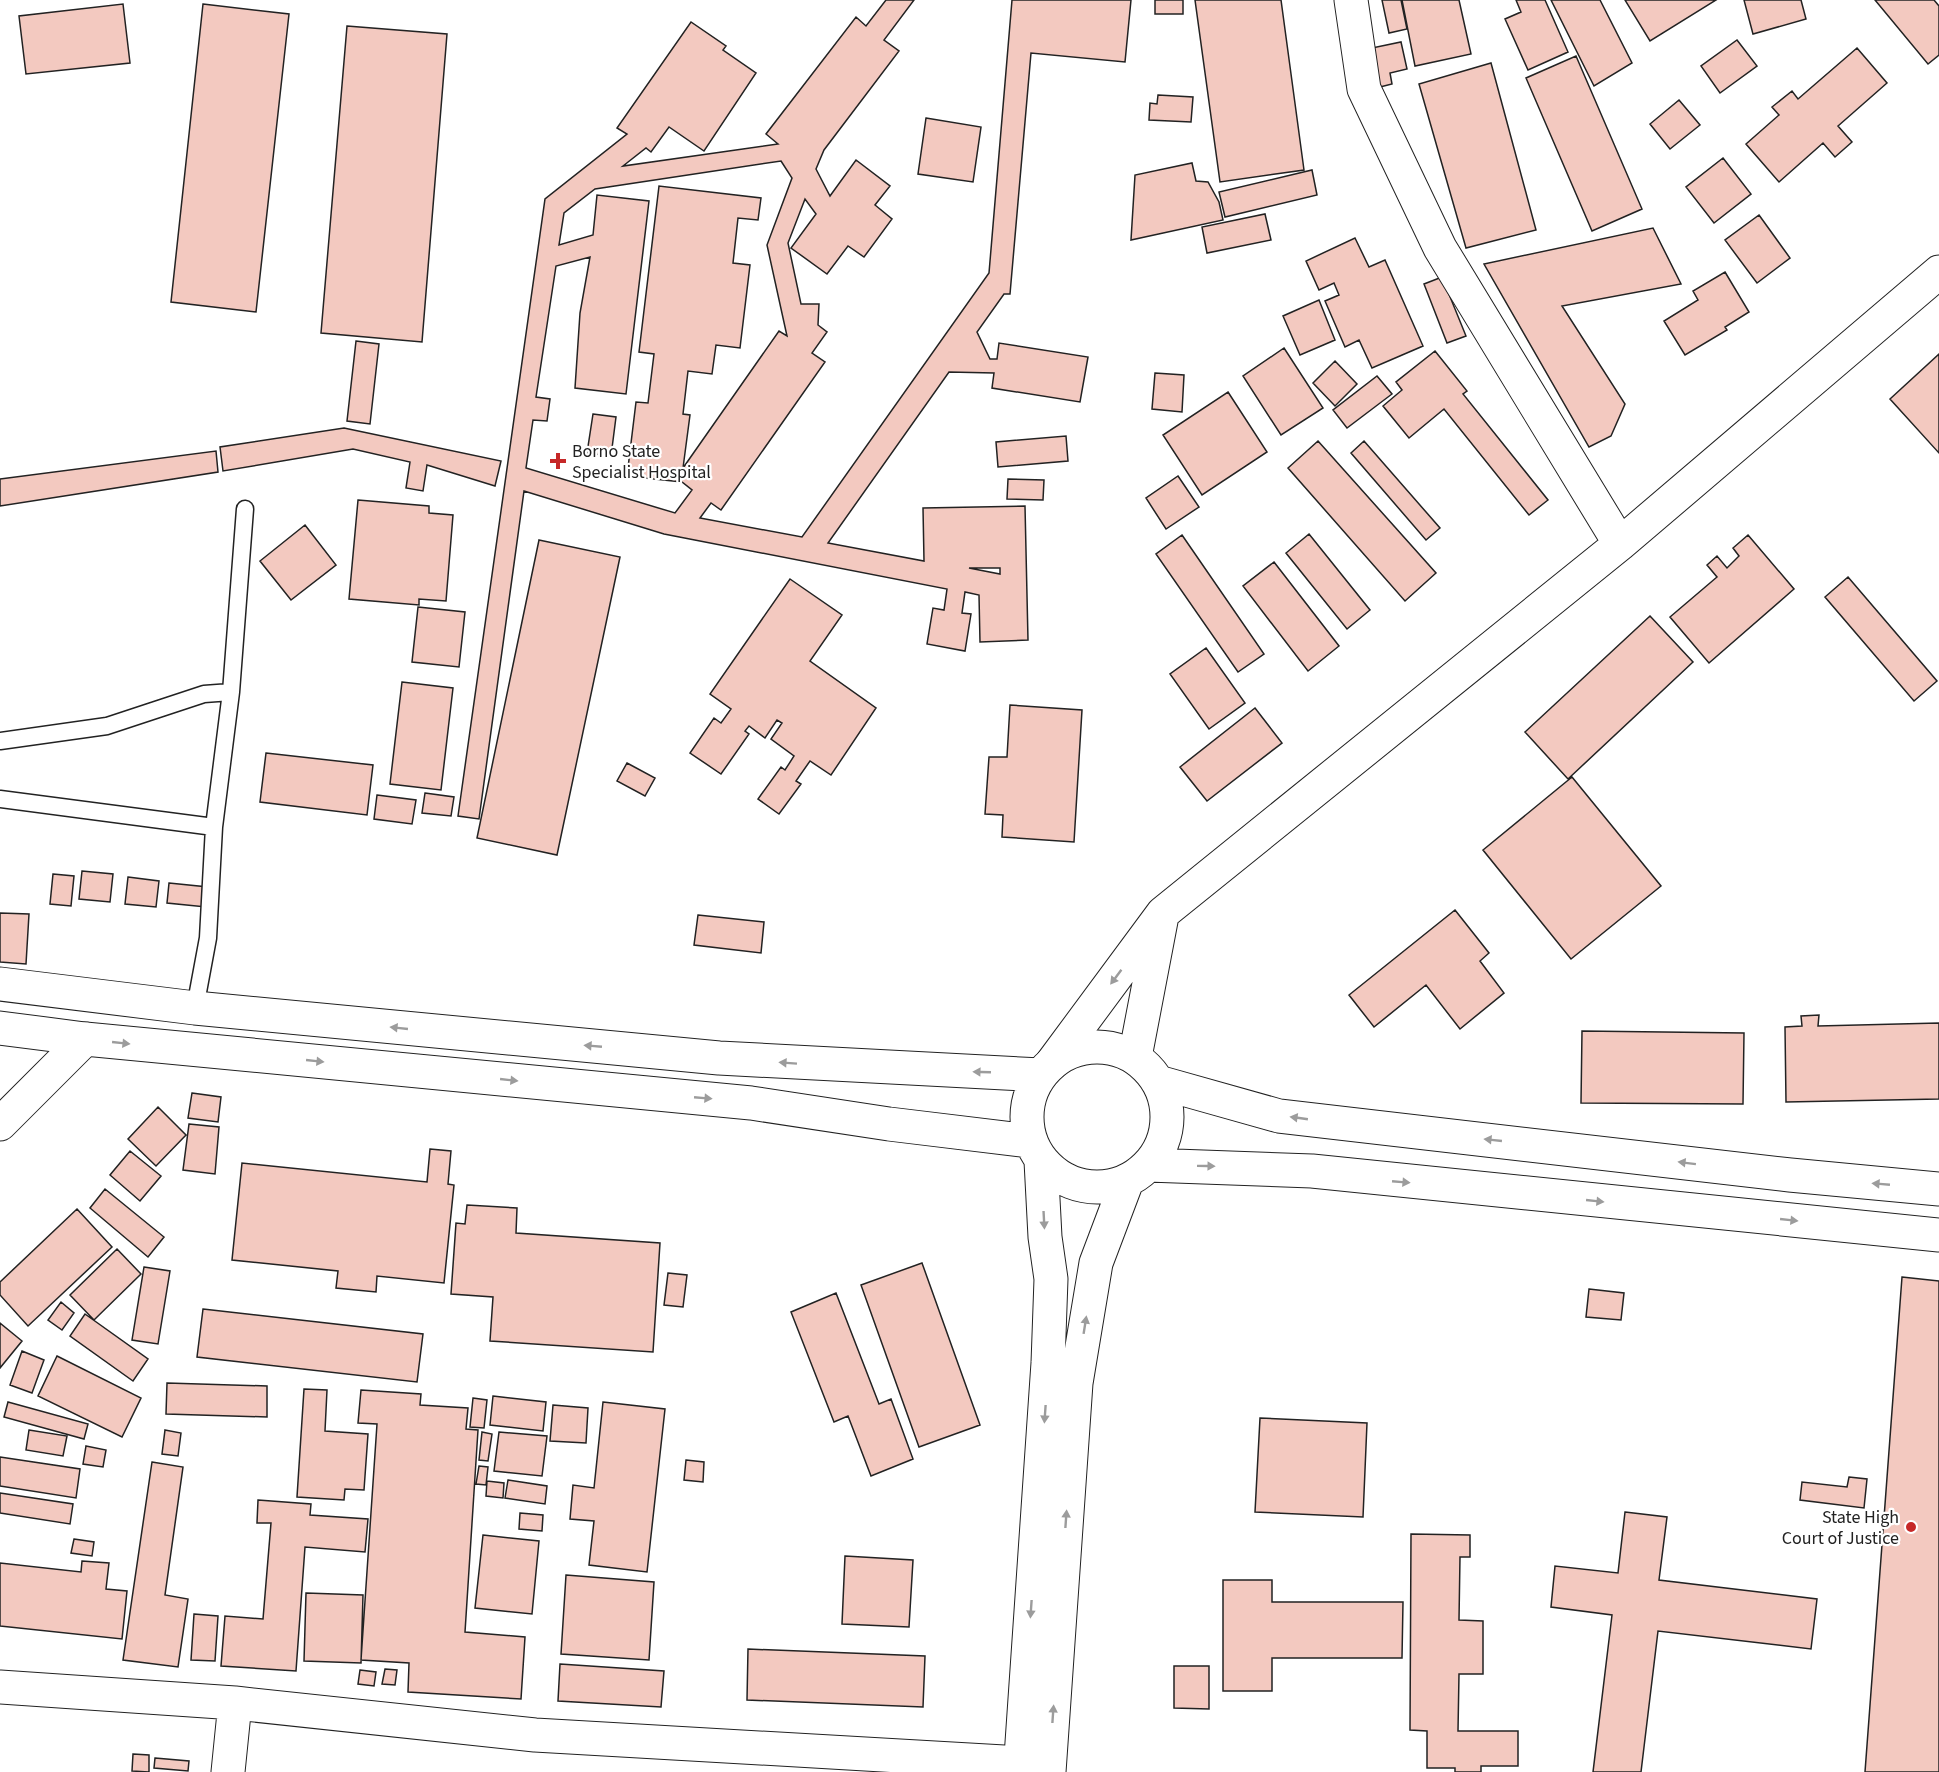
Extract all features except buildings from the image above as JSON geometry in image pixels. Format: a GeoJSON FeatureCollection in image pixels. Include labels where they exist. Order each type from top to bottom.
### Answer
{"type":"FeatureCollection","features":[{"type":"Feature","properties":{"kind":"main road"},"geometry":{"type":"LineString","coordinates":[[1351,0],[1364,89],[1440,248],[1620,544]]}},
{"type":"Feature","properties":{"kind":"main road"},"geometry":{"type":"LineString","coordinates":[[1030,1769],[1051,1279],[1036,1151],[1026,1118],[1030,1095],[1046,1069],[1163,913],[1620,544],[1939,273]]}},
{"type":"Feature","properties":{"kind":"main road"},"geometry":{"type":"LineString","coordinates":[[1135,1058],[1163,913]]}},
{"type":"Feature","properties":{"kind":"main road"},"geometry":{"type":"LineString","coordinates":[[0,984],[195,1008],[719,1058],[1046,1069],[1071,1051],[1092,1047],[1114,1049],[1135,1058],[1158,1082],[1164,1099],[1165,1134],[1158,1151],[1137,1173],[1096,1263],[1076,1383],[1030,1769]]}},
{"type":"Feature","properties":{"kind":"main road"},"geometry":{"type":"LineString","coordinates":[[0,1028],[85,1039],[751,1102],[890,1124],[1036,1151],[1059,1177],[1081,1186],[1104,1187],[1137,1173],[1312,1171],[1379,1180],[1939,1235]]}},
{"type":"Feature","properties":{"kind":"main road"},"geometry":{"type":"LineString","coordinates":[[0,1124],[85,1039]]}},
{"type":"Feature","properties":{"kind":"main road"},"geometry":{"type":"LineString","coordinates":[[1158,1082],[1279,1116],[1790,1175],[1939,1189]]}},
{"type":"Feature","properties":{"kind":"main road"},"geometry":{"type":"LineString","coordinates":[[0,1687],[235,1703],[535,1735],[1030,1769]]}},
{"type":"Feature","properties":{"kind":"main road"},"geometry":{"type":"LineString","coordinates":[[228,1772],[235,1703]]}},
{"type":"Feature","properties":{"kind":"lane"},"geometry":{"type":"LineString","coordinates":[[195,1008],[208,938],[214,827],[231,692],[246,509]]}},
{"type":"Feature","properties":{"kind":"lane"},"geometry":{"type":"LineString","coordinates":[[0,741],[107,726],[204,694],[231,692]]}},
{"type":"Feature","properties":{"kind":"lane"},"geometry":{"type":"LineString","coordinates":[[0,799],[214,827]]}},
{"type":"Feature","properties":{"kind":"place","name":"Borno State Specialist Hospital"},"geometry":{"type":"Point","coordinates":[558,461]}},
{"type":"Feature","properties":{"kind":"place","name":"State High Court of Justice"},"geometry":{"type":"Point","coordinates":[1911,1527]}}]}
